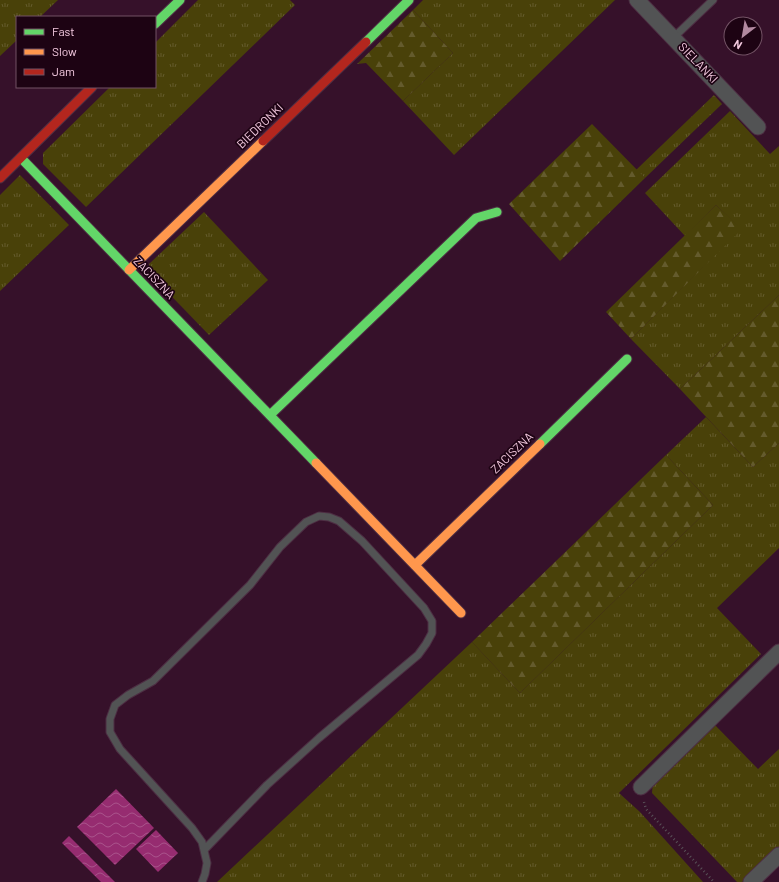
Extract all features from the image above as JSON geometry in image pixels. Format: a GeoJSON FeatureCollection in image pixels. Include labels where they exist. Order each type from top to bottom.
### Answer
{"type":"FeatureCollection","features":[{"type":"Feature","properties":{"kind":"street"},"geometry":{"type":"LineString","coordinates":[[156,23],[180,0]]}},
{"type":"Feature","properties":{"kind":"street","name":"BIEDRONKI"},"geometry":{"type":"LineString","coordinates":[[129,270],[409,0]]}},
{"type":"Feature","properties":{"kind":"street","name":"SIELANKI"},"geometry":{"type":"LineString","coordinates":[[637,0],[758,127]]}},
{"type":"Feature","properties":{"kind":"street"},"geometry":{"type":"LineString","coordinates":[[0,178],[91,88]]}},
{"type":"Feature","properties":{"kind":"street","name":"ZACISZNA"},"geometry":{"type":"LineString","coordinates":[[20,158],[461,612]]}},
{"type":"Feature","properties":{"kind":"street"},"geometry":{"type":"LineString","coordinates":[[270,415],[476,218],[497,212]]}},
{"type":"Feature","properties":{"kind":"street","name":"ZACISZNA"},"geometry":{"type":"LineString","coordinates":[[415,564],[627,359]]}},
{"type":"Feature","properties":{"kind":"street"},"geometry":{"type":"LineString","coordinates":[[641,787],[779,652]]}},
{"type":"Feature","properties":{"kind":"street"},"geometry":{"type":"LineString","coordinates":[[751,882],[779,855]]}},
{"type":"Feature","properties":{"kind":"lane"},"geometry":{"type":"LineString","coordinates":[[673,38],[713,0]]}},
{"type":"Feature","properties":{"kind":"lane"},"geometry":{"type":"LineString","coordinates":[[202,882],[206,874],[207,863],[202,842],[192,828],[120,749],[110,732],[110,719],[115,705],[128,695],[153,681],[169,666],[250,585],[280,547],[306,522],[319,516],[329,517],[339,521],[362,541],[424,608],[432,621],[432,633],[418,655],[319,738],[204,850]]}},
{"type":"Feature","properties":{"kind":"path"},"geometry":{"type":"LineString","coordinates":[[641,787],[646,809],[714,882]]}},
{"type":"Feature","properties":{"kind":"green space"},"geometry":{"type":"Polygon","coordinates":[[[0,0],[58,0],[41,16],[16,16],[16,41],[0,56],[0,0]]]}},
{"type":"Feature","properties":{"kind":"green space"},"geometry":{"type":"Polygon","coordinates":[[[198,0],[290,0],[295,5],[86,207],[43,164],[43,153],[109,88],[156,88],[156,42],[198,0]]]}},
{"type":"Feature","properties":{"kind":"green space"},"geometry":{"type":"Polygon","coordinates":[[[423,0],[615,0],[454,155],[403,101],[453,53],[413,10],[423,0]]]}},
{"type":"Feature","properties":{"kind":"green space"},"geometry":{"type":"Polygon","coordinates":[[[413,10],[453,53],[403,101],[366,63],[357,64],[413,10]]]}},
{"type":"Feature","properties":{"kind":"green space"},"geometry":{"type":"Polygon","coordinates":[[[714,95],[722,104],[645,178],[636,170],[714,95]]]}},
{"type":"Feature","properties":{"kind":"green space"},"geometry":{"type":"Polygon","coordinates":[[[730,111],[770,154],[779,146],[779,295],[680,389],[631,339],[741,229],[716,205],[685,236],[645,193],[730,111]]]}},
{"type":"Feature","properties":{"kind":"green space"},"geometry":{"type":"Polygon","coordinates":[[[592,124],[645,178],[560,261],[509,204],[592,124]]]}},
{"type":"Feature","properties":{"kind":"green space"},"geometry":{"type":"Polygon","coordinates":[[[20,175],[69,225],[0,291],[0,195],[20,175]]]}},
{"type":"Feature","properties":{"kind":"green space"},"geometry":{"type":"Polygon","coordinates":[[[716,205],[742,229],[631,339],[606,312],[716,205]]]}},
{"type":"Feature","properties":{"kind":"green space"},"geometry":{"type":"Polygon","coordinates":[[[204,212],[268,280],[209,335],[150,274],[149,264],[204,212]]]}},
{"type":"Feature","properties":{"kind":"green space"},"geometry":{"type":"Polygon","coordinates":[[[779,295],[779,443],[753,467],[680,389],[779,295]]]}},
{"type":"Feature","properties":{"kind":"green space"},"geometry":{"type":"Polygon","coordinates":[[[706,417],[753,467],[779,443],[779,548],[717,608],[761,654],[619,793],[640,812],[703,882],[217,882],[472,642],[520,693],[713,505],[666,455],[706,417]]]}},
{"type":"Feature","properties":{"kind":"green space"},"geometry":{"type":"Polygon","coordinates":[[[666,455],[713,505],[520,693],[472,642],[666,455]]]}},
{"type":"Feature","properties":{"kind":"green space"},"geometry":{"type":"Polygon","coordinates":[[[713,723],[758,769],[779,749],[779,847],[742,882],[737,882],[652,793],[653,781],[713,723]]]}},
{"type":"Feature","properties":{"kind":"water"},"geometry":{"type":"Polygon","coordinates":[[[116,789],[154,828],[115,865],[77,827],[116,789]]]}},
{"type":"Feature","properties":{"kind":"water"},"geometry":{"type":"Polygon","coordinates":[[[156,830],[178,853],[158,872],[136,849],[156,830]]]}},
{"type":"Feature","properties":{"kind":"water"},"geometry":{"type":"Polygon","coordinates":[[[69,836],[115,882],[101,882],[62,843],[69,836]]]}},
{"type":"Feature","properties":{"kind":"traffic: fast"},"geometry":{"type":"LineString","coordinates":[[156,23],[180,0]]}},
{"type":"Feature","properties":{"kind":"traffic: fast"},"geometry":{"type":"LineString","coordinates":[[366,42],[409,0]]}},
{"type":"Feature","properties":{"kind":"traffic: fast"},"geometry":{"type":"LineString","coordinates":[[21,158],[316,463]]}},
{"type":"Feature","properties":{"kind":"traffic: fast"},"geometry":{"type":"LineString","coordinates":[[270,415],[476,218],[497,212]]}},
{"type":"Feature","properties":{"kind":"traffic: fast"},"geometry":{"type":"LineString","coordinates":[[540,444],[627,359]]}},
{"type":"Feature","properties":{"kind":"traffic: slow"},"geometry":{"type":"LineString","coordinates":[[129,270],[263,141]]}},
{"type":"Feature","properties":{"kind":"traffic: slow"},"geometry":{"type":"LineString","coordinates":[[415,565],[540,444]]}},
{"type":"Feature","properties":{"kind":"traffic: slow"},"geometry":{"type":"LineString","coordinates":[[316,463],[461,613]]}},
{"type":"Feature","properties":{"kind":"traffic: jam"},"geometry":{"type":"LineString","coordinates":[[263,141],[366,42]]}},
{"type":"Feature","properties":{"kind":"traffic: jam"},"geometry":{"type":"LineString","coordinates":[[0,178],[91,88]]}}]}
